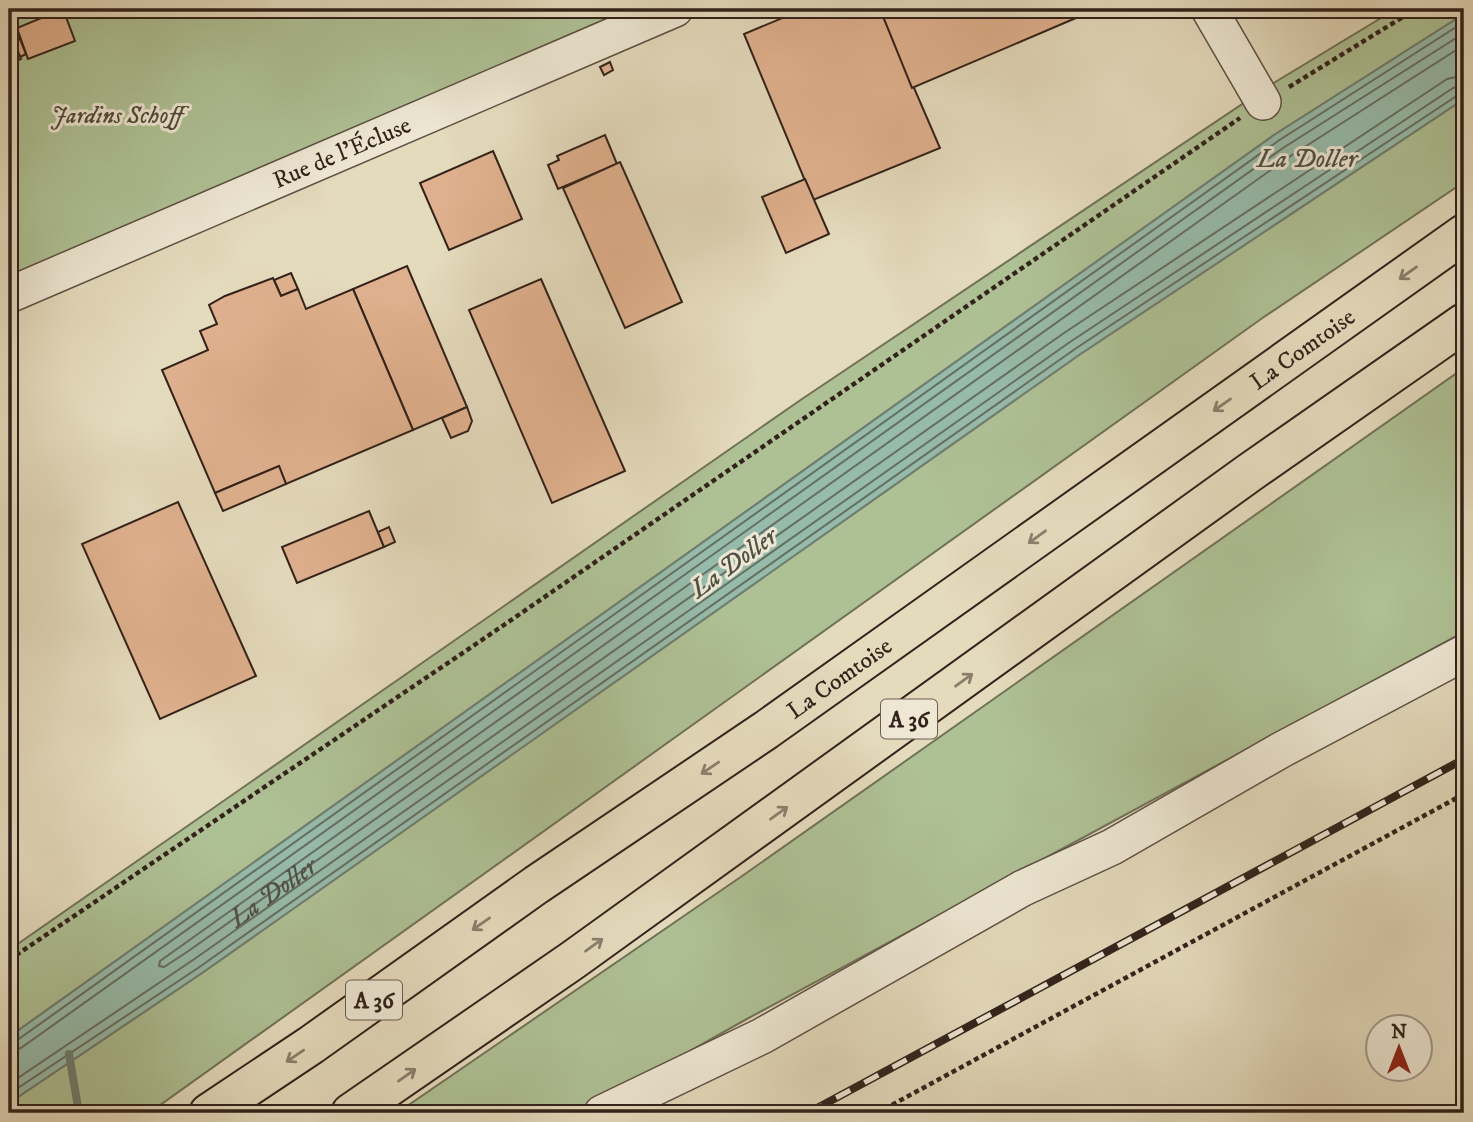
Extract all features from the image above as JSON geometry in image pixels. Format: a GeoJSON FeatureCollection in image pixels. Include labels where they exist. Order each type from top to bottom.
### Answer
{"type":"FeatureCollection","features":[{"type":"Feature","properties":{"kind":"highway","name":"La Comtoise"},"geometry":{"type":"LineString","coordinates":[[209,1113],[312,1045],[536,885],[766,730],[1464,234]]}},
{"type":"Feature","properties":{"kind":"highway","name":"A 36"},"geometry":{"type":"LineString","coordinates":[[351,1113],[573,960],[1464,323]]}},
{"type":"Feature","properties":{"kind":"street","name":"Rue de l'Écluse"},"geometry":{"type":"LineString","coordinates":[[9,295],[675,9]]}},
{"type":"Feature","properties":{"kind":"street"},"geometry":{"type":"LineString","coordinates":[[1209,9],[1263,102]]}},
{"type":"Feature","properties":{"kind":"street"},"geometry":{"type":"LineString","coordinates":[[602,1113],[762,1036],[1023,888],[1112,847],[1281,750],[1464,653]]}},
{"type":"Feature","properties":{"kind":"path"},"geometry":{"type":"LineString","coordinates":[[9,960],[478,642],[1263,102],[1416,9]]}},
{"type":"Feature","properties":{"kind":"path"},"geometry":{"type":"LineString","coordinates":[[877,1113],[1464,794]]}},
{"type":"Feature","properties":{"kind":"green space","name":"Jardins Schoff"},"geometry":{"type":"Polygon","coordinates":[[[9,9],[629,9],[9,278],[9,9]]]}},
{"type":"Feature","properties":{"kind":"green space"},"geometry":{"type":"Polygon","coordinates":[[[1396,9],[1464,9],[1464,14],[1274,135],[9,1037],[9,950],[802,399],[1272,84],[1396,9]]]}},
{"type":"Feature","properties":{"kind":"green space"},"geometry":{"type":"Polygon","coordinates":[[[1464,99],[1464,182],[1261,319],[149,1113],[9,1113],[9,1103],[202,973],[1079,355],[1464,99]]]}},
{"type":"Feature","properties":{"kind":"green space"},"geometry":{"type":"Polygon","coordinates":[[[1464,368],[1464,632],[745,1020],[580,1113],[397,1113],[745,874],[1464,368]]]}},
{"type":"Feature","properties":{"kind":"water","name":"La Doller"},"geometry":{"type":"Polygon","coordinates":[[[1464,14],[1464,99],[1079,355],[202,973],[9,1103],[9,1037],[1274,135],[1464,14]]]}},
{"type":"Feature","properties":{"kind":"building"},"geometry":{"type":"Polygon","coordinates":[[[63,9],[75,41],[28,59],[17,28],[63,9]]]}},
{"type":"Feature","properties":{"kind":"building"},"geometry":{"type":"Polygon","coordinates":[[[804,9],[880,9],[940,148],[813,200],[744,34],[804,9]]]}},
{"type":"Feature","properties":{"kind":"building"},"geometry":{"type":"Polygon","coordinates":[[[880,9],[1097,9],[912,88],[880,9]]]}},
{"type":"Feature","properties":{"kind":"building"},"geometry":{"type":"Polygon","coordinates":[[[15,27],[26,54],[20,57],[9,30],[15,27]]]}},
{"type":"Feature","properties":{"kind":"building"},"geometry":{"type":"Polygon","coordinates":[[[9,28],[21,59],[9,64],[9,28]]]}},
{"type":"Feature","properties":{"kind":"building"},"geometry":{"type":"Polygon","coordinates":[[[610,62],[613,70],[604,75],[600,67],[610,62]]]}},
{"type":"Feature","properties":{"kind":"building"},"geometry":{"type":"Polygon","coordinates":[[[605,135],[617,164],[558,189],[548,165],[559,160],[557,156],[605,135]]]}},
{"type":"Feature","properties":{"kind":"building"},"geometry":{"type":"Polygon","coordinates":[[[493,151],[522,219],[449,250],[420,183],[493,151]]]}},
{"type":"Feature","properties":{"kind":"building"},"geometry":{"type":"Polygon","coordinates":[[[620,162],[682,302],[625,328],[563,188],[620,162]]]}},
{"type":"Feature","properties":{"kind":"building"},"geometry":{"type":"Polygon","coordinates":[[[805,179],[829,234],[786,253],[762,197],[805,179]]]}},
{"type":"Feature","properties":{"kind":"building"},"geometry":{"type":"Polygon","coordinates":[[[407,266],[467,407],[413,430],[353,289],[407,266]]]}},
{"type":"Feature","properties":{"kind":"building"},"geometry":{"type":"Polygon","coordinates":[[[291,273],[298,289],[281,296],[274,280],[291,273]]]}},
{"type":"Feature","properties":{"kind":"building"},"geometry":{"type":"Polygon","coordinates":[[[273,278],[281,296],[298,289],[306,309],[353,289],[413,430],[286,484],[279,466],[215,493],[162,370],[208,350],[200,331],[217,324],[209,305],[273,278]]]}},
{"type":"Feature","properties":{"kind":"building"},"geometry":{"type":"Polygon","coordinates":[[[541,279],[625,471],[552,503],[469,310],[541,279]]]}},
{"type":"Feature","properties":{"kind":"building"},"geometry":{"type":"Polygon","coordinates":[[[467,407],[472,421],[468,431],[451,438],[442,418],[467,407]]]}},
{"type":"Feature","properties":{"kind":"building"},"geometry":{"type":"Polygon","coordinates":[[[279,466],[286,484],[223,511],[215,493],[279,466]]]}},
{"type":"Feature","properties":{"kind":"building"},"geometry":{"type":"Polygon","coordinates":[[[178,502],[256,676],[160,719],[82,544],[178,502]]]}},
{"type":"Feature","properties":{"kind":"building"},"geometry":{"type":"Polygon","coordinates":[[[369,511],[384,547],[297,583],[282,547],[369,511]]]}},
{"type":"Feature","properties":{"kind":"building"},"geometry":{"type":"Polygon","coordinates":[[[389,527],[395,542],[384,547],[378,532],[389,527]]]}},
{"type":"Feature","properties":{"kind":"waterway"},"geometry":{"type":"LineString","coordinates":[[69,1054],[79,1113]]}},
{"type":"Feature","properties":{"kind":"railway"},"geometry":{"type":"LineString","coordinates":[[808,1113],[1464,759]]}}]}
